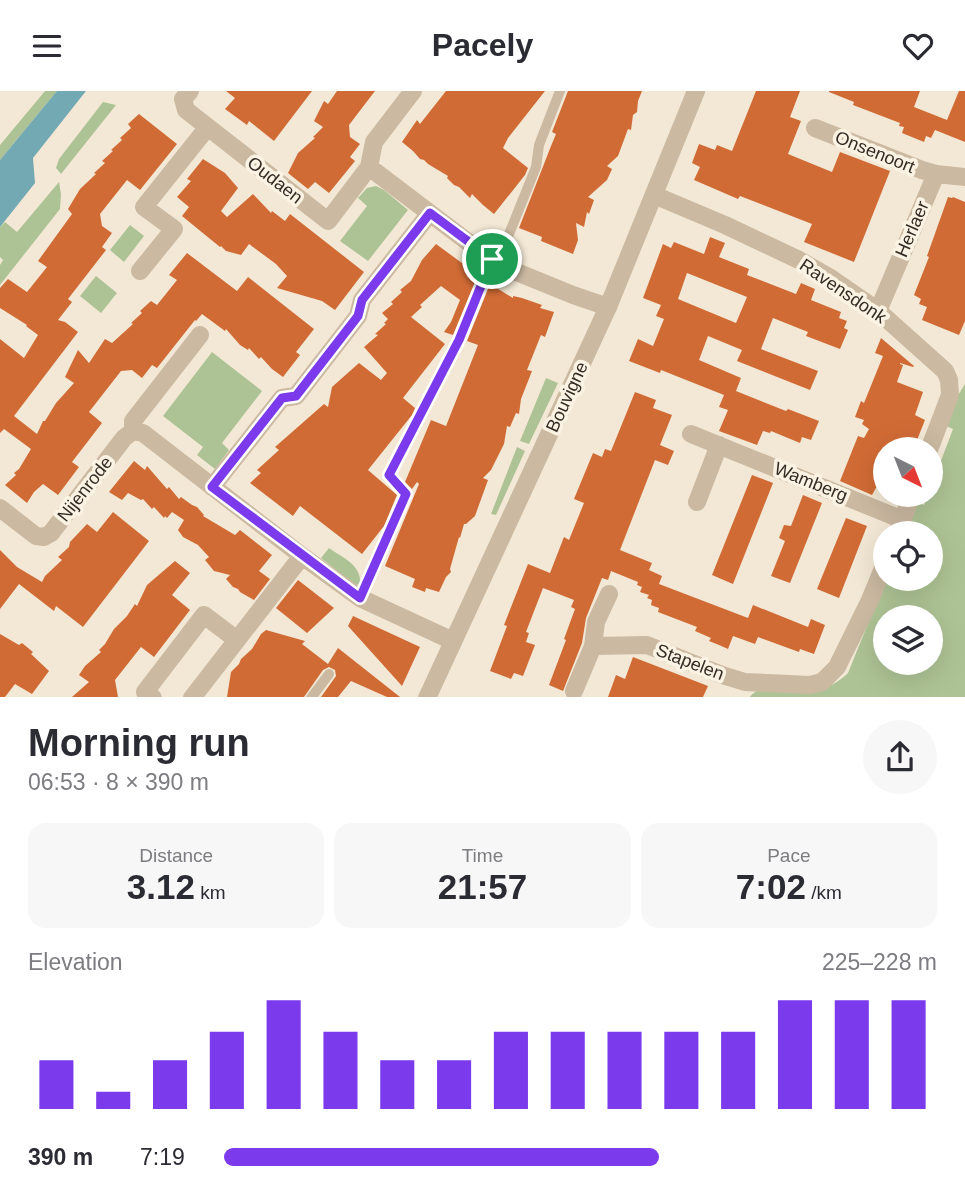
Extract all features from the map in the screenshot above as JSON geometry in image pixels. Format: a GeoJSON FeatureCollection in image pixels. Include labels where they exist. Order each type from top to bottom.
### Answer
{"type":"FeatureCollection","features":[{"type":"Feature","properties":{"kind":"street","name":"Oudaen"},"geometry":{"type":"LineString","coordinates":[[190,91],[184,99],[186,110],[328,221],[369,167],[374,142],[413,91]]}},
{"type":"Feature","properties":{"kind":"street","name":"Bouvigne"},"geometry":{"type":"LineString","coordinates":[[427,697],[608,307],[696,91]]}},
{"type":"Feature","properties":{"kind":"street"},"geometry":{"type":"LineString","coordinates":[[140,271],[174,229],[144,207],[207,128]]}},
{"type":"Feature","properties":{"kind":"street","name":"Onsenoort"},"geometry":{"type":"LineString","coordinates":[[815,128],[936,174]]}},
{"type":"Feature","properties":{"kind":"street"},"geometry":{"type":"LineString","coordinates":[[369,167],[495,262],[608,307]]}},
{"type":"Feature","properties":{"kind":"street"},"geometry":{"type":"LineString","coordinates":[[936,174],[965,177]]}},
{"type":"Feature","properties":{"kind":"street","name":"Herlaer"},"geometry":{"type":"LineString","coordinates":[[878,311],[936,174]]}},
{"type":"Feature","properties":{"kind":"street","name":"Ravensdonk"},"geometry":{"type":"LineString","coordinates":[[654,195],[799,260],[878,311],[946,371],[950,395],[934,437]]}},
{"type":"Feature","properties":{"kind":"street"},"geometry":{"type":"LineString","coordinates":[[212,487],[282,398],[296,396],[358,316],[362,300],[430,213]]}},
{"type":"Feature","properties":{"kind":"street","name":"Nijenrode"},"geometry":{"type":"LineString","coordinates":[[0,508],[36,536],[44,537],[51,533],[124,438],[133,431],[133,421],[200,335]]}},
{"type":"Feature","properties":{"kind":"street"},"geometry":{"type":"LineString","coordinates":[[133,431],[143,433],[360,598],[453,641]]}},
{"type":"Feature","properties":{"kind":"street","name":"Wamberg"},"geometry":{"type":"LineString","coordinates":[[691,434],[887,521]]}},
{"type":"Feature","properties":{"kind":"street"},"geometry":{"type":"LineString","coordinates":[[696,502],[719,445]]}},
{"type":"Feature","properties":{"kind":"street"},"geometry":{"type":"LineString","coordinates":[[193,697],[302,556]]}},
{"type":"Feature","properties":{"kind":"street"},"geometry":{"type":"LineString","coordinates":[[742,690],[822,682],[838,667],[874,591]]}},
{"type":"Feature","properties":{"kind":"street"},"geometry":{"type":"LineString","coordinates":[[575,691],[593,646],[596,622],[609,594]]}},
{"type":"Feature","properties":{"kind":"street"},"geometry":{"type":"LineString","coordinates":[[152,697],[145,692],[204,615],[237,640]]}},
{"type":"Feature","properties":{"kind":"street","name":"Stapelen"},"geometry":{"type":"LineString","coordinates":[[593,646],[647,645],[722,675],[742,690]]}},
{"type":"Feature","properties":{"kind":"lane"},"geometry":{"type":"LineString","coordinates":[[360,598],[406,494],[389,475],[459,340],[495,262],[536,167],[539,145],[560,91]]}},
{"type":"Feature","properties":{"kind":"lane"},"geometry":{"type":"LineString","coordinates":[[312,697],[329,674]]}},
{"type":"Feature","properties":{"kind":"green space"},"geometry":{"type":"Polygon","coordinates":[[[45,91],[57,91],[0,160],[0,145],[45,91]]]}},
{"type":"Feature","properties":{"kind":"green space"},"geometry":{"type":"Polygon","coordinates":[[[103,102],[116,105],[61,174],[56,168],[59,159],[103,102]]]}},
{"type":"Feature","properties":{"kind":"green space"},"geometry":{"type":"Polygon","coordinates":[[[59,182],[60,209],[0,285],[0,265],[3,260],[0,257],[0,227],[5,222],[17,232],[59,182]]]}},
{"type":"Feature","properties":{"kind":"green space"},"geometry":{"type":"Polygon","coordinates":[[[376,186],[408,210],[368,261],[340,241],[367,206],[358,198],[367,188],[376,186]]]}},
{"type":"Feature","properties":{"kind":"green space"},"geometry":{"type":"Polygon","coordinates":[[[130,225],[144,236],[124,262],[110,250],[130,225]]]}},
{"type":"Feature","properties":{"kind":"green space"},"geometry":{"type":"Polygon","coordinates":[[[96,276],[117,293],[101,313],[80,296],[96,276]]]}},
{"type":"Feature","properties":{"kind":"green space"},"geometry":{"type":"Polygon","coordinates":[[[212,352],[262,391],[222,443],[229,450],[215,469],[197,455],[203,447],[163,416],[212,352]]]}},
{"type":"Feature","properties":{"kind":"green space"},"geometry":{"type":"Polygon","coordinates":[[[546,378],[558,383],[529,444],[520,441],[546,378]]]}},
{"type":"Feature","properties":{"kind":"green space"},"geometry":{"type":"Polygon","coordinates":[[[965,384],[965,697],[750,697],[763,689],[811,690],[838,681],[848,673],[873,611],[873,675],[943,675],[943,605],[875,605],[881,591],[943,591],[943,521],[909,521],[915,507],[943,507],[943,455],[953,429],[946,426],[965,384]]]}},
{"type":"Feature","properties":{"kind":"green space"},"geometry":{"type":"Polygon","coordinates":[[[517,447],[525,451],[496,515],[491,514],[517,447]]]}},
{"type":"Feature","properties":{"kind":"green space"},"geometry":{"type":"Polygon","coordinates":[[[329,548],[355,567],[360,584],[353,583],[321,558],[329,548]]]}},
{"type":"Feature","properties":{"kind":"water"},"geometry":{"type":"Polygon","coordinates":[[[57,91],[86,91],[33,158],[35,183],[0,227],[0,160],[57,91]]]}},
{"type":"Feature","properties":{"kind":"building"},"geometry":{"type":"Polygon","coordinates":[[[226,91],[312,91],[274,141],[249,121],[247,125],[225,109],[235,98],[226,91]]]}},
{"type":"Feature","properties":{"kind":"building"},"geometry":{"type":"Polygon","coordinates":[[[337,91],[375,91],[349,125],[350,137],[360,144],[350,157],[355,161],[329,193],[315,182],[308,189],[288,173],[298,153],[323,127],[314,121],[324,101],[328,104],[337,91]]]}},
{"type":"Feature","properties":{"kind":"building"},"geometry":{"type":"Polygon","coordinates":[[[446,91],[545,91],[503,148],[528,168],[494,214],[472,194],[470,198],[454,185],[448,176],[420,159],[402,142],[417,120],[420,124],[446,91]]]}},
{"type":"Feature","properties":{"kind":"building"},"geometry":{"type":"Polygon","coordinates":[[[568,91],[642,91],[637,112],[633,115],[631,130],[628,129],[618,156],[607,166],[612,169],[607,180],[588,197],[594,200],[589,214],[587,212],[584,227],[576,223],[578,240],[573,254],[541,241],[542,237],[519,228],[556,134],[552,132],[568,91]]]}},
{"type":"Feature","properties":{"kind":"building"},"geometry":{"type":"Polygon","coordinates":[[[756,91],[800,91],[790,117],[801,121],[788,154],[832,172],[840,152],[890,171],[854,262],[804,242],[812,224],[740,196],[738,199],[694,180],[700,167],[692,163],[699,144],[715,150],[717,145],[732,151],[756,91]]]}},
{"type":"Feature","properties":{"kind":"building"},"geometry":{"type":"Polygon","coordinates":[[[829,91],[920,91],[914,107],[947,120],[959,91],[965,91],[965,142],[935,130],[931,138],[926,136],[924,142],[902,133],[904,127],[899,126],[900,123],[853,105],[854,102],[829,91]]]}},
{"type":"Feature","properties":{"kind":"building"},"geometry":{"type":"Polygon","coordinates":[[[139,114],[177,144],[140,190],[127,180],[100,214],[102,226],[112,233],[102,247],[106,250],[68,299],[72,302],[58,320],[78,332],[14,416],[37,434],[56,403],[74,383],[65,377],[78,350],[89,363],[105,339],[112,343],[133,324],[131,323],[142,313],[140,311],[151,301],[157,305],[177,280],[169,275],[187,253],[237,291],[248,277],[314,329],[296,352],[300,355],[283,377],[249,348],[248,350],[240,345],[226,329],[225,331],[202,314],[157,368],[152,365],[142,378],[132,370],[121,371],[89,412],[102,423],[72,462],[79,467],[58,495],[43,484],[27,503],[5,485],[16,475],[14,473],[31,449],[4,429],[0,433],[0,339],[24,358],[38,335],[0,308],[0,288],[8,279],[27,292],[47,267],[38,261],[72,214],[68,209],[80,189],[105,163],[102,161],[122,140],[120,138],[131,128],[128,124],[139,114]]]}},
{"type":"Feature","properties":{"kind":"building"},"geometry":{"type":"Polygon","coordinates":[[[203,159],[225,173],[238,188],[221,211],[227,217],[253,194],[271,213],[272,211],[285,221],[290,214],[364,272],[335,310],[322,301],[277,288],[287,276],[276,264],[249,244],[241,255],[226,251],[182,216],[189,207],[177,197],[191,181],[187,179],[203,159]]]}},
{"type":"Feature","properties":{"kind":"building"},"geometry":{"type":"Polygon","coordinates":[[[948,197],[965,202],[965,321],[959,335],[922,320],[927,307],[919,304],[921,299],[914,295],[948,197]]]}},
{"type":"Feature","properties":{"kind":"building"},"geometry":{"type":"Polygon","coordinates":[[[710,237],[725,243],[719,257],[749,269],[747,275],[796,294],[801,283],[815,289],[811,300],[841,312],[839,318],[847,321],[844,328],[848,330],[840,349],[806,336],[808,332],[773,318],[761,349],[818,371],[810,390],[737,361],[742,350],[708,336],[699,360],[741,378],[736,391],[819,421],[811,440],[802,437],[800,443],[771,431],[763,431],[757,445],[719,431],[728,410],[719,407],[724,395],[661,370],[660,373],[629,361],[638,339],[653,346],[664,319],[656,316],[661,305],[643,298],[663,244],[671,248],[674,242],[704,254],[710,237]],[[687,273],[678,299],[736,323],[747,297],[687,273]]]}},
{"type":"Feature","properties":{"kind":"building"},"geometry":{"type":"Polygon","coordinates":[[[436,244],[466,266],[470,262],[480,270],[453,335],[444,332],[460,300],[441,286],[411,317],[445,344],[403,398],[415,408],[412,415],[368,470],[397,495],[384,526],[362,554],[300,506],[293,516],[250,483],[261,473],[257,470],[279,450],[275,447],[324,404],[328,407],[332,387],[359,363],[381,380],[387,373],[364,347],[386,324],[384,323],[388,319],[382,313],[393,304],[391,302],[402,292],[400,290],[411,281],[422,260],[436,244]]]}},
{"type":"Feature","properties":{"kind":"building"},"geometry":{"type":"Polygon","coordinates":[[[490,284],[513,298],[522,298],[554,312],[545,337],[541,335],[527,370],[532,371],[521,399],[519,414],[516,413],[510,427],[507,426],[504,444],[491,470],[483,478],[488,480],[475,516],[464,524],[451,572],[439,592],[426,588],[425,592],[412,587],[415,579],[385,566],[419,484],[417,482],[412,489],[405,482],[431,420],[446,426],[478,345],[467,341],[490,284]]]}},
{"type":"Feature","properties":{"kind":"building"},"geometry":{"type":"Polygon","coordinates":[[[881,338],[914,366],[900,363],[903,365],[897,382],[923,392],[915,415],[925,420],[918,437],[873,437],[872,495],[840,481],[858,436],[864,438],[869,429],[862,424],[864,420],[855,417],[861,401],[864,403],[883,356],[875,353],[881,338]]]}},
{"type":"Feature","properties":{"kind":"building"},"geometry":{"type":"Polygon","coordinates":[[[635,392],[656,400],[653,408],[672,415],[660,445],[674,451],[668,465],[655,460],[620,550],[652,563],[649,570],[662,576],[659,584],[748,618],[753,605],[808,627],[811,619],[825,625],[814,654],[800,649],[799,652],[758,637],[755,644],[733,636],[728,649],[709,641],[711,638],[695,631],[697,627],[658,612],[659,608],[651,605],[652,600],[647,598],[649,595],[640,592],[642,587],[637,585],[638,582],[611,571],[608,580],[602,578],[586,618],[582,643],[563,691],[549,685],[566,640],[564,639],[575,609],[571,607],[574,600],[543,588],[526,632],[529,633],[526,642],[535,645],[523,676],[514,673],[511,679],[490,671],[507,626],[504,625],[528,564],[550,573],[564,537],[569,540],[584,503],[574,499],[593,453],[602,457],[605,449],[611,451],[635,392]]]}},
{"type":"Feature","properties":{"kind":"building"},"geometry":{"type":"Polygon","coordinates":[[[134,461],[145,470],[147,466],[167,489],[169,487],[179,499],[181,497],[197,507],[203,516],[235,535],[240,530],[272,555],[259,571],[270,579],[254,600],[233,587],[226,579],[230,575],[214,571],[205,560],[209,557],[198,545],[183,537],[178,530],[184,520],[172,512],[164,518],[143,499],[128,493],[122,500],[109,492],[134,461]]]}},
{"type":"Feature","properties":{"kind":"building"},"geometry":{"type":"Polygon","coordinates":[[[752,475],[773,483],[733,584],[712,575],[752,475]]]}},
{"type":"Feature","properties":{"kind":"building"},"geometry":{"type":"Polygon","coordinates":[[[803,495],[822,503],[790,583],[771,576],[785,541],[779,538],[784,525],[791,526],[803,495]]]}},
{"type":"Feature","properties":{"kind":"building"},"geometry":{"type":"Polygon","coordinates":[[[113,512],[149,541],[83,627],[56,606],[54,611],[19,584],[0,609],[0,550],[17,567],[42,582],[62,560],[58,557],[87,524],[97,532],[113,512]]]}},
{"type":"Feature","properties":{"kind":"building"},"geometry":{"type":"Polygon","coordinates":[[[846,518],[867,526],[839,598],[817,589],[846,518]]]}},
{"type":"Feature","properties":{"kind":"building"},"geometry":{"type":"Polygon","coordinates":[[[175,561],[190,573],[172,595],[190,610],[154,657],[141,647],[115,680],[118,697],[72,697],[89,682],[79,675],[85,666],[101,652],[99,650],[114,629],[135,604],[137,606],[147,585],[175,561]]]}},
{"type":"Feature","properties":{"kind":"building"},"geometry":{"type":"Polygon","coordinates":[[[298,580],[334,608],[307,633],[276,608],[298,580]]]}},
{"type":"Feature","properties":{"kind":"building"},"geometry":{"type":"Polygon","coordinates":[[[353,616],[420,647],[402,686],[348,626],[353,616]]]}},
{"type":"Feature","properties":{"kind":"building"},"geometry":{"type":"Polygon","coordinates":[[[266,630],[305,641],[302,644],[328,664],[338,648],[400,697],[387,697],[351,681],[338,697],[321,697],[336,676],[335,670],[329,667],[323,670],[304,697],[227,697],[231,672],[266,630]]]}},
{"type":"Feature","properties":{"kind":"building"},"geometry":{"type":"Polygon","coordinates":[[[0,634],[19,645],[22,643],[49,671],[32,694],[15,684],[5,697],[0,697],[0,634]]]}},
{"type":"Feature","properties":{"kind":"building"},"geometry":{"type":"Polygon","coordinates":[[[633,657],[708,686],[703,697],[608,697],[616,675],[625,679],[633,657]]]}},
{"type":"Feature","properties":{"kind":"route"},"geometry":{"type":"LineString","coordinates":[[430,213],[492,259],[459,340],[389,475],[406,494],[360,598],[212,487],[282,398],[296,396],[358,316],[362,300],[380,275],[430,213]]}}]}
